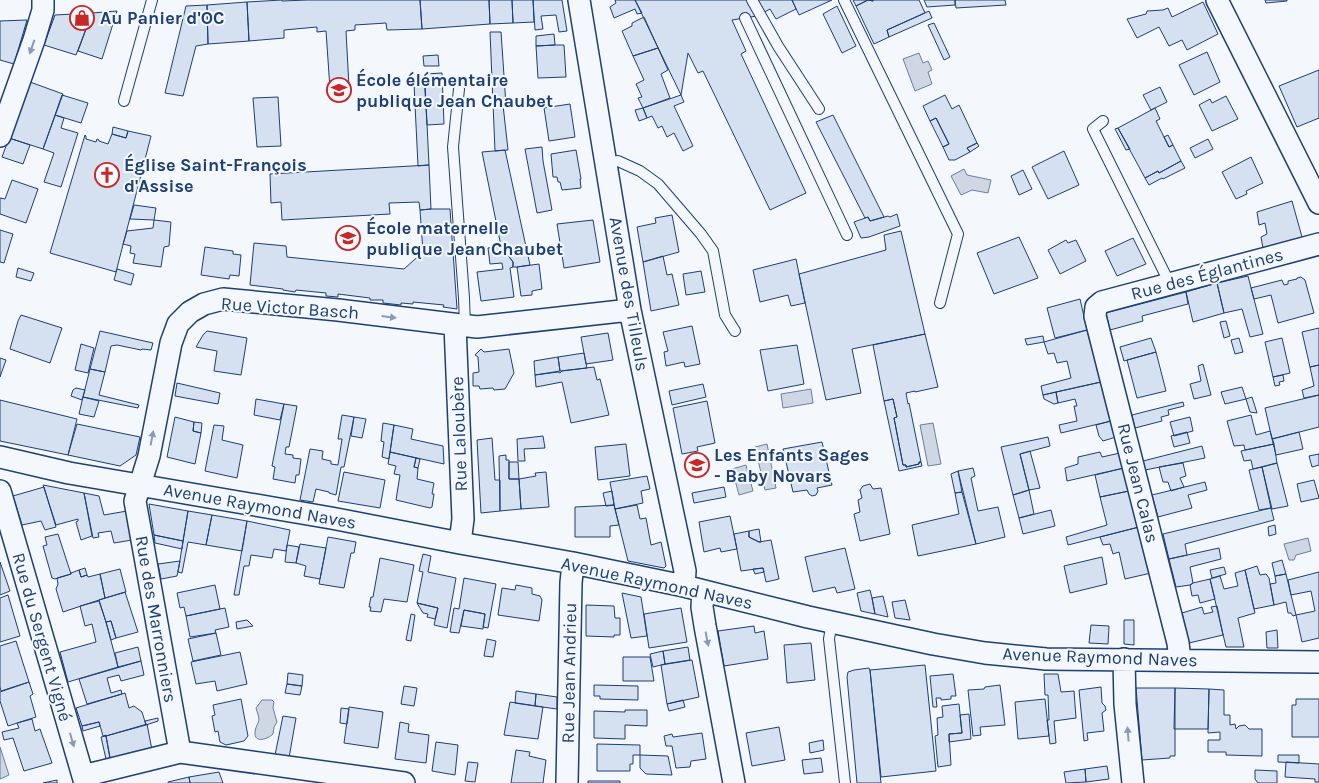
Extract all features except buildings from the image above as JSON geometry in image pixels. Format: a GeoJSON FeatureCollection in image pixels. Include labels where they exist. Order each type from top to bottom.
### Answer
{"type":"FeatureCollection","features":[{"type":"Feature","properties":{"kind":"street"},"geometry":{"type":"LineString","coordinates":[[0,136],[44,10],[43,0]]}},
{"type":"Feature","properties":{"kind":"street","name":"Avenue des Tilleuls"},"geometry":{"type":"LineString","coordinates":[[579,0],[630,310],[685,571],[702,607],[734,783]]}},
{"type":"Feature","properties":{"kind":"street"},"geometry":{"type":"LineString","coordinates":[[1217,0],[1319,203]]}},
{"type":"Feature","properties":{"kind":"street","name":"Rue des Églantines"},"geometry":{"type":"LineString","coordinates":[[1096,307],[1102,302],[1319,244]]}},
{"type":"Feature","properties":{"kind":"street","name":"Rue Victor Basch"},"geometry":{"type":"LineString","coordinates":[[140,485],[149,456],[171,343],[178,324],[190,312],[204,304],[223,299],[248,301],[477,327],[630,310]]}},
{"type":"Feature","properties":{"kind":"street","name":"Rue Jean Calas"},"geometry":{"type":"LineString","coordinates":[[1096,307],[1095,316],[1178,643],[1180,660]]}},
{"type":"Feature","properties":{"kind":"street","name":"Rue Laloubère"},"geometry":{"type":"LineString","coordinates":[[460,325],[463,519],[460,544]]}},
{"type":"Feature","properties":{"kind":"street","name":"Avenue Raymond Naves"},"geometry":{"type":"LineString","coordinates":[[0,457],[69,473],[332,518],[460,544],[573,563],[694,588],[808,617],[933,644],[985,653],[1046,659],[1319,662]]}},
{"type":"Feature","properties":{"kind":"street","name":"Rue des Marronniers"},"geometry":{"type":"LineString","coordinates":[[140,485],[135,502],[180,752]]}},
{"type":"Feature","properties":{"kind":"street","name":"Rue du Sergent Vigné"},"geometry":{"type":"LineString","coordinates":[[0,491],[84,780]]}},
{"type":"Feature","properties":{"kind":"street","name":"Rue Jean Andrieu"},"geometry":{"type":"LineString","coordinates":[[567,783],[573,563]]}},
{"type":"Feature","properties":{"kind":"street"},"geometry":{"type":"LineString","coordinates":[[1124,659],[1125,704],[1133,783]]}},
{"type":"Feature","properties":{"kind":"street"},"geometry":{"type":"LineString","coordinates":[[84,780],[180,752],[404,783]]}},
{"type":"Feature","properties":{"kind":"lane"},"geometry":{"type":"LineString","coordinates":[[124,101],[152,0]]}},
{"type":"Feature","properties":{"kind":"lane"},"geometry":{"type":"LineString","coordinates":[[752,0],[778,46],[819,109]]}},
{"type":"Feature","properties":{"kind":"lane"},"geometry":{"type":"LineString","coordinates":[[844,0],[958,234],[940,303]]}},
{"type":"Feature","properties":{"kind":"lane"},"geometry":{"type":"LineString","coordinates":[[746,18],[847,235]]}},
{"type":"Feature","properties":{"kind":"lane"},"geometry":{"type":"LineString","coordinates":[[459,89],[453,147],[462,258],[460,325]]}},
{"type":"Feature","properties":{"kind":"lane"},"geometry":{"type":"LineString","coordinates":[[1103,121],[1093,129],[1170,284]]}},
{"type":"Feature","properties":{"kind":"lane"},"geometry":{"type":"LineString","coordinates":[[607,163],[618,161],[640,171],[658,184],[702,234],[713,252],[725,315],[735,331]]}},
{"type":"Feature","properties":{"kind":"lane"},"geometry":{"type":"LineString","coordinates":[[832,621],[829,639],[845,783]]}},
{"type":"Feature","properties":{"kind":"shaded area"},"geometry":{"type":"Polygon","coordinates":[[[919,53],[923,63],[928,61],[932,70],[928,72],[932,84],[915,91],[903,59],[919,53]]]}},
{"type":"Feature","properties":{"kind":"shaded area"},"geometry":{"type":"Polygon","coordinates":[[[964,169],[967,175],[991,180],[988,193],[972,190],[961,195],[951,176],[964,169]]]}},
{"type":"Feature","properties":{"kind":"shaded area"},"geometry":{"type":"Polygon","coordinates":[[[811,389],[813,403],[783,408],[781,394],[811,389]]]}},
{"type":"Feature","properties":{"kind":"shaded area"},"geometry":{"type":"Polygon","coordinates":[[[933,423],[941,464],[928,466],[920,425],[933,423]]]}},
{"type":"Feature","properties":{"kind":"shaded area"},"geometry":{"type":"Polygon","coordinates":[[[767,444],[776,488],[765,490],[755,447],[767,444]]]}},
{"type":"Feature","properties":{"kind":"shaded area"},"geometry":{"type":"Polygon","coordinates":[[[746,465],[753,491],[739,495],[732,469],[746,465]]]}},
{"type":"Feature","properties":{"kind":"shaded area"},"geometry":{"type":"Polygon","coordinates":[[[1308,538],[1311,551],[1296,555],[1294,560],[1289,560],[1284,544],[1308,538]]]}},
{"type":"Feature","properties":{"kind":"shaded area"},"geometry":{"type":"Polygon","coordinates":[[[262,700],[272,700],[274,702],[273,708],[277,722],[273,734],[259,739],[255,736],[255,729],[259,720],[256,708],[262,700]]]}},
{"type":"Feature","properties":{"kind":"shaded area"},"geometry":{"type":"Polygon","coordinates":[[[0,747],[9,775],[0,779],[0,747]]]}},
{"type":"Feature","properties":{"kind":"place","name":"Au Panier d'OC"},"geometry":{"type":"Point","coordinates":[82,18]}},
{"type":"Feature","properties":{"kind":"place","name":"École élémentaire publique Jean Chaubet"},"geometry":{"type":"Point","coordinates":[339,90]}},
{"type":"Feature","properties":{"kind":"place","name":"Église Saint-François d'Assise"},"geometry":{"type":"Point","coordinates":[107,175]}},
{"type":"Feature","properties":{"kind":"place","name":"École maternelle publique Jean Chaubet"},"geometry":{"type":"Point","coordinates":[348,238]}},
{"type":"Feature","properties":{"kind":"place","name":"Les Enfants Sages - Baby Novars"},"geometry":{"type":"Point","coordinates":[697,465]}}]}
